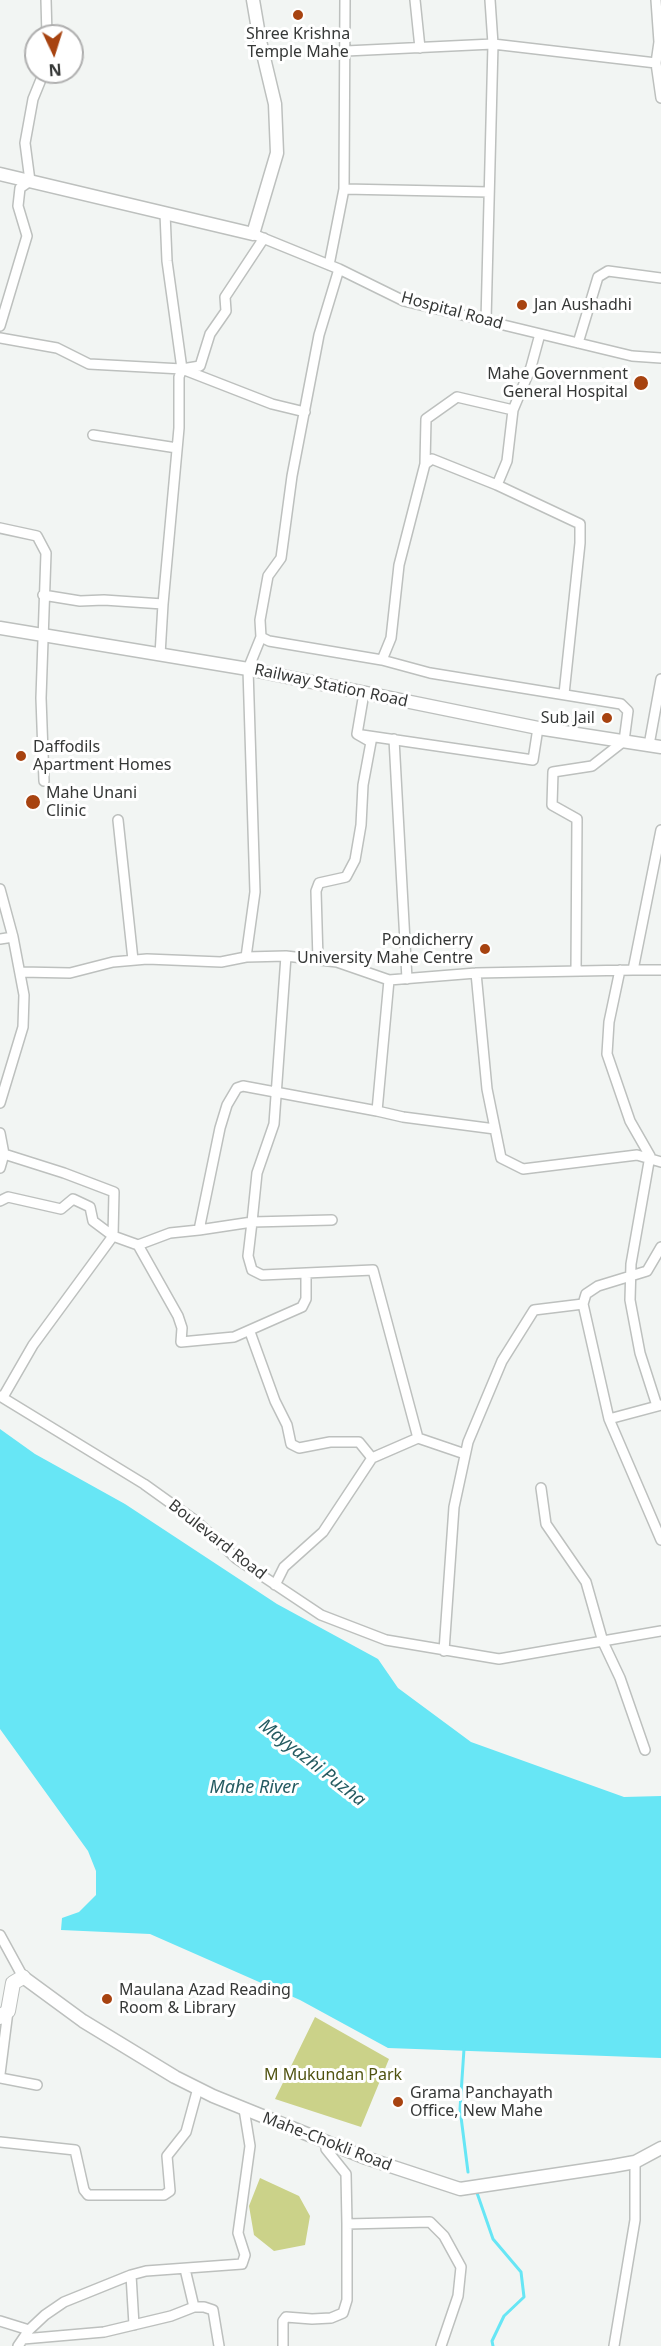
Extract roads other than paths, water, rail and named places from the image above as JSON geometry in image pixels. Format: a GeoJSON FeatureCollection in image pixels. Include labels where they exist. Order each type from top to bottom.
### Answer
{"type":"FeatureCollection","features":[{"type":"Feature","properties":{"kind":"main road"},"geometry":{"type":"LineString","coordinates":[[4,2014],[13,1983],[23,1977]]}},
{"type":"Feature","properties":{"kind":"street"},"geometry":{"type":"LineString","coordinates":[[45,0],[46,24]]}},
{"type":"Feature","properties":{"kind":"street"},"geometry":{"type":"LineString","coordinates":[[0,338],[57,348],[88,364],[182,369],[200,366],[210,334],[226,311],[225,297],[259,236],[277,153],[274,104],[260,41],[254,0]]}},
{"type":"Feature","properties":{"kind":"street"},"geometry":{"type":"LineString","coordinates":[[329,265],[344,189],[345,0]]}},
{"type":"Feature","properties":{"kind":"street"},"geometry":{"type":"LineString","coordinates":[[415,0],[420,48]]}},
{"type":"Feature","properties":{"kind":"street"},"geometry":{"type":"LineString","coordinates":[[486,321],[493,44],[490,0]]}},
{"type":"Feature","properties":{"kind":"street"},"geometry":{"type":"LineString","coordinates":[[656,0],[660,42],[656,63],[661,98]]}},
{"type":"Feature","properties":{"kind":"street"},"geometry":{"type":"LineString","coordinates":[[346,51],[493,44],[656,63]]}},
{"type":"Feature","properties":{"kind":"street"},"geometry":{"type":"LineString","coordinates":[[30,181],[25,143],[33,99],[39,84]]}},
{"type":"Feature","properties":{"kind":"street"},"geometry":{"type":"LineString","coordinates":[[0,174],[259,236]]}},
{"type":"Feature","properties":{"kind":"street"},"geometry":{"type":"LineString","coordinates":[[0,326],[15,269],[27,236],[18,206],[20,188],[30,181]]}},
{"type":"Feature","properties":{"kind":"street"},"geometry":{"type":"LineString","coordinates":[[344,189],[489,192]]}},
{"type":"Feature","properties":{"kind":"street"},"geometry":{"type":"LineString","coordinates":[[160,655],[177,448],[179,376],[182,369],[167,261],[165,213]]}},
{"type":"Feature","properties":{"kind":"street","name":"Hospital Road"},"geometry":{"type":"LineString","coordinates":[[259,236],[339,269],[404,301],[632,356],[661,358]]}},
{"type":"Feature","properties":{"kind":"street"},"geometry":{"type":"LineString","coordinates":[[246,957],[255,892],[248,669],[261,637],[261,620],[268,576],[281,558],[319,335],[339,269]]}},
{"type":"Feature","properties":{"kind":"street"},"geometry":{"type":"LineString","coordinates":[[578,343],[598,277],[608,270],[661,278]]}},
{"type":"Feature","properties":{"kind":"street"},"geometry":{"type":"LineString","coordinates":[[497,485],[507,461],[513,411],[531,367],[540,334]]}},
{"type":"Feature","properties":{"kind":"street"},"geometry":{"type":"LineString","coordinates":[[182,369],[272,404],[305,412]]}},
{"type":"Feature","properties":{"kind":"street"},"geometry":{"type":"LineString","coordinates":[[382,660],[392,638],[399,565],[425,464],[426,419],[457,398],[513,411]]}},
{"type":"Feature","properties":{"kind":"street"},"geometry":{"type":"LineString","coordinates":[[93,435],[177,448]]}},
{"type":"Feature","properties":{"kind":"street"},"geometry":{"type":"LineString","coordinates":[[425,464],[432,459],[497,485],[580,525],[579,555],[564,694]]}},
{"type":"Feature","properties":{"kind":"street"},"geometry":{"type":"LineString","coordinates":[[0,528],[37,536],[45,553],[41,698],[44,781]]}},
{"type":"Feature","properties":{"kind":"street"},"geometry":{"type":"LineString","coordinates":[[43,595],[80,602],[104,600],[163,604]]}},
{"type":"Feature","properties":{"kind":"street","name":"Railway Station Road"},"geometry":{"type":"LineString","coordinates":[[0,628],[248,669],[538,728],[655,746]]}},
{"type":"Feature","properties":{"kind":"street"},"geometry":{"type":"LineString","coordinates":[[261,637],[322,652],[382,660],[430,673],[621,704],[628,711],[624,741],[592,766],[552,772],[552,805],[577,819],[576,971]]}},
{"type":"Feature","properties":{"kind":"street"},"geometry":{"type":"LineString","coordinates":[[655,746],[661,679]]}},
{"type":"Feature","properties":{"kind":"street"},"geometry":{"type":"LineString","coordinates":[[357,734],[364,693]]}},
{"type":"Feature","properties":{"kind":"street"},"geometry":{"type":"LineString","coordinates":[[357,734],[533,760],[538,728]]}},
{"type":"Feature","properties":{"kind":"street"},"geometry":{"type":"LineString","coordinates":[[318,960],[316,891],[319,883],[346,878],[355,860],[370,742],[357,734]]}},
{"type":"Feature","properties":{"kind":"street"},"geometry":{"type":"LineString","coordinates":[[394,739],[407,979]]}},
{"type":"Feature","properties":{"kind":"street"},"geometry":{"type":"LineString","coordinates":[[118,820],[133,960]]}},
{"type":"Feature","properties":{"kind":"street"},"geometry":{"type":"LineString","coordinates":[[633,970],[661,830]]}},
{"type":"Feature","properties":{"kind":"street"},"geometry":{"type":"LineString","coordinates":[[0,889],[21,972],[24,995],[23,1027],[0,1103]]}},
{"type":"Feature","properties":{"kind":"street"},"geometry":{"type":"LineString","coordinates":[[0,939],[13,937]]}},
{"type":"Feature","properties":{"kind":"street"},"geometry":{"type":"LineString","coordinates":[[286,956],[278,1092],[270,1139],[262,1154],[257,1173],[248,1256],[252,1270],[262,1275],[374,1270],[418,1438]]}},
{"type":"Feature","properties":{"kind":"street"},"geometry":{"type":"LineString","coordinates":[[21,972],[69,973],[113,962],[133,960],[221,962],[246,957],[286,956],[337,962],[389,980],[476,973],[661,970]]}},
{"type":"Feature","properties":{"kind":"street"},"geometry":{"type":"LineString","coordinates":[[609,1419],[659,1405],[634,1327],[630,1300],[631,1276],[650,1156],[630,1121],[607,1054],[609,1022],[620,970]]}},
{"type":"Feature","properties":{"kind":"street"},"geometry":{"type":"LineString","coordinates":[[476,973],[487,1089],[501,1158],[524,1169],[637,1155],[650,1156],[661,1162]]}},
{"type":"Feature","properties":{"kind":"street"},"geometry":{"type":"LineString","coordinates":[[377,1111],[389,980]]}},
{"type":"Feature","properties":{"kind":"street"},"geometry":{"type":"LineString","coordinates":[[199,1230],[217,1138],[233,1092],[243,1086],[403,1117],[495,1129]]}},
{"type":"Feature","properties":{"kind":"street"},"geometry":{"type":"LineString","coordinates":[[0,1133],[2,1155],[0,1168]]}},
{"type":"Feature","properties":{"kind":"street"},"geometry":{"type":"LineString","coordinates":[[1,1396],[33,1345],[113,1236],[114,1192],[2,1155]]}},
{"type":"Feature","properties":{"kind":"street"},"geometry":{"type":"LineString","coordinates":[[0,1201],[8,1197],[61,1209],[73,1199],[90,1207],[93,1221],[113,1236],[138,1245],[170,1233],[252,1222],[332,1220]]}},
{"type":"Feature","properties":{"kind":"street"},"geometry":{"type":"LineString","coordinates":[[138,1245],[178,1316],[182,1328],[181,1342],[234,1337],[250,1332],[302,1307],[306,1299],[306,1274]]}},
{"type":"Feature","properties":{"kind":"street"},"geometry":{"type":"LineString","coordinates":[[661,1247],[647,1271],[598,1286],[586,1294],[583,1304],[609,1419],[661,1540]]}},
{"type":"Feature","properties":{"kind":"street"},"geometry":{"type":"LineString","coordinates":[[444,1651],[454,1507],[465,1454],[488,1391],[529,1314],[541,1308],[583,1304]]}},
{"type":"Feature","properties":{"kind":"street"},"geometry":{"type":"LineString","coordinates":[[250,1332],[275,1401],[287,1425],[291,1444],[298,1448],[330,1442],[359,1442],[372,1458]]}},
{"type":"Feature","properties":{"kind":"street","name":"Boulevard Road"},"geometry":{"type":"LineString","coordinates":[[1,1396],[144,1484],[197,1522],[237,1559],[321,1615],[387,1640],[499,1659],[661,1631]]}},
{"type":"Feature","properties":{"kind":"street"},"geometry":{"type":"LineString","coordinates":[[275,1585],[284,1567],[323,1532],[372,1458],[418,1438],[465,1454]]}},
{"type":"Feature","properties":{"kind":"street"},"geometry":{"type":"LineString","coordinates":[[541,1488],[546,1524],[586,1582],[603,1642],[620,1678],[645,1750]]}},
{"type":"Feature","properties":{"kind":"street"},"geometry":{"type":"LineString","coordinates":[[0,1935],[23,1977]]}},
{"type":"Feature","properties":{"kind":"street","name":"Mahe-Chokli Road"},"geometry":{"type":"LineString","coordinates":[[23,1977],[83,2021],[198,2088],[326,2142],[411,2174],[460,2189],[635,2162],[661,2148]]}},
{"type":"Feature","properties":{"kind":"street"},"geometry":{"type":"LineString","coordinates":[[4,2014],[0,2076],[37,2085]]}},
{"type":"Feature","properties":{"kind":"street"},"geometry":{"type":"LineString","coordinates":[[0,2142],[75,2150],[84,2190],[88,2195],[164,2195],[170,2191],[167,2156],[186,2132],[198,2088]]}},
{"type":"Feature","properties":{"kind":"street"},"geometry":{"type":"LineString","coordinates":[[20,2343],[45,2314],[64,2302],[131,2276],[146,2271],[242,2264],[245,2255],[238,2233],[250,2146],[244,2109]]}},
{"type":"Feature","properties":{"kind":"street"},"geometry":{"type":"LineString","coordinates":[[284,2346],[283,2321],[286,2317],[331,2318],[343,2313],[347,2300],[346,2174],[326,2149],[326,2142]]}},
{"type":"Feature","properties":{"kind":"street"},"geometry":{"type":"LineString","coordinates":[[614,2346],[635,2220],[635,2162]]}},
{"type":"Feature","properties":{"kind":"street"},"geometry":{"type":"LineString","coordinates":[[347,2224],[430,2222],[444,2236],[461,2267],[458,2296],[441,2346]]}},
{"type":"Feature","properties":{"kind":"street"},"geometry":{"type":"LineString","coordinates":[[185,2269],[194,2307]]}},
{"type":"Feature","properties":{"kind":"street"},"geometry":{"type":"LineString","coordinates":[[131,2276],[134,2325]]}},
{"type":"Feature","properties":{"kind":"street"},"geometry":{"type":"LineString","coordinates":[[20,2343],[104,2332],[194,2307],[213,2310],[219,2346]]}},
{"type":"Feature","properties":{"kind":"street"},"geometry":{"type":"LineString","coordinates":[[0,2321],[29,2330]]}},
{"type":"Feature","properties":{"kind":"water","name":"Mahe River"},"geometry":{"type":"Polygon","coordinates":[[[0,1429],[35,1454],[125,1504],[277,1604],[378,1659],[398,1688],[471,1742],[624,1797],[661,1796],[661,2058],[388,2048],[300,2000],[150,1934],[61,1930],[62,1918],[79,1912],[96,1895],[96,1871],[88,1851],[0,1729],[0,1429]]]}},
{"type":"Feature","properties":{"kind":"waterway"},"geometry":{"type":"LineString","coordinates":[[464,2049],[460,2109],[468,2172]]}},
{"type":"Feature","properties":{"kind":"waterway"},"geometry":{"type":"LineString","coordinates":[[476,2190],[493,2239],[521,2272],[524,2297],[504,2316],[492,2341],[493,2346]]}},
{"type":"Feature","properties":{"kind":"place","name":"Shree Krishna Temple Mahe"},"geometry":{"type":"Point","coordinates":[298,15]}},
{"type":"Feature","properties":{"kind":"place","name":"Jan Aushadhi"},"geometry":{"type":"Point","coordinates":[522,305]}},
{"type":"Feature","properties":{"kind":"place","name":"Mahe Government General Hospital"},"geometry":{"type":"Point","coordinates":[641,383]}},
{"type":"Feature","properties":{"kind":"place","name":"Sub Jail"},"geometry":{"type":"Point","coordinates":[607,718]}},
{"type":"Feature","properties":{"kind":"place","name":"Daffodils Apartment Homes"},"geometry":{"type":"Point","coordinates":[21,756]}},
{"type":"Feature","properties":{"kind":"place","name":"Mahe Unani Clinic"},"geometry":{"type":"Point","coordinates":[33,802]}},
{"type":"Feature","properties":{"kind":"place","name":"Pondicherry University Mahe Centre"},"geometry":{"type":"Point","coordinates":[485,949]}},
{"type":"Feature","properties":{"kind":"place","name":"Maulana Azad Reading Room & Library"},"geometry":{"type":"Point","coordinates":[107,1999]}},
{"type":"Feature","properties":{"kind":"place","name":"Grama Panchayath Office, New Mahe"},"geometry":{"type":"Point","coordinates":[398,2102]}},
{"type":"Feature","properties":{"kind":"water label","name":"Mayyazhi Puzha"},"geometry":{"type":"Point","coordinates":[312,1763]}},
{"type":"Feature","properties":{"kind":"park label","name":"M Mukundan Park"},"geometry":{"type":"Point","coordinates":[333,2075]}}]}
